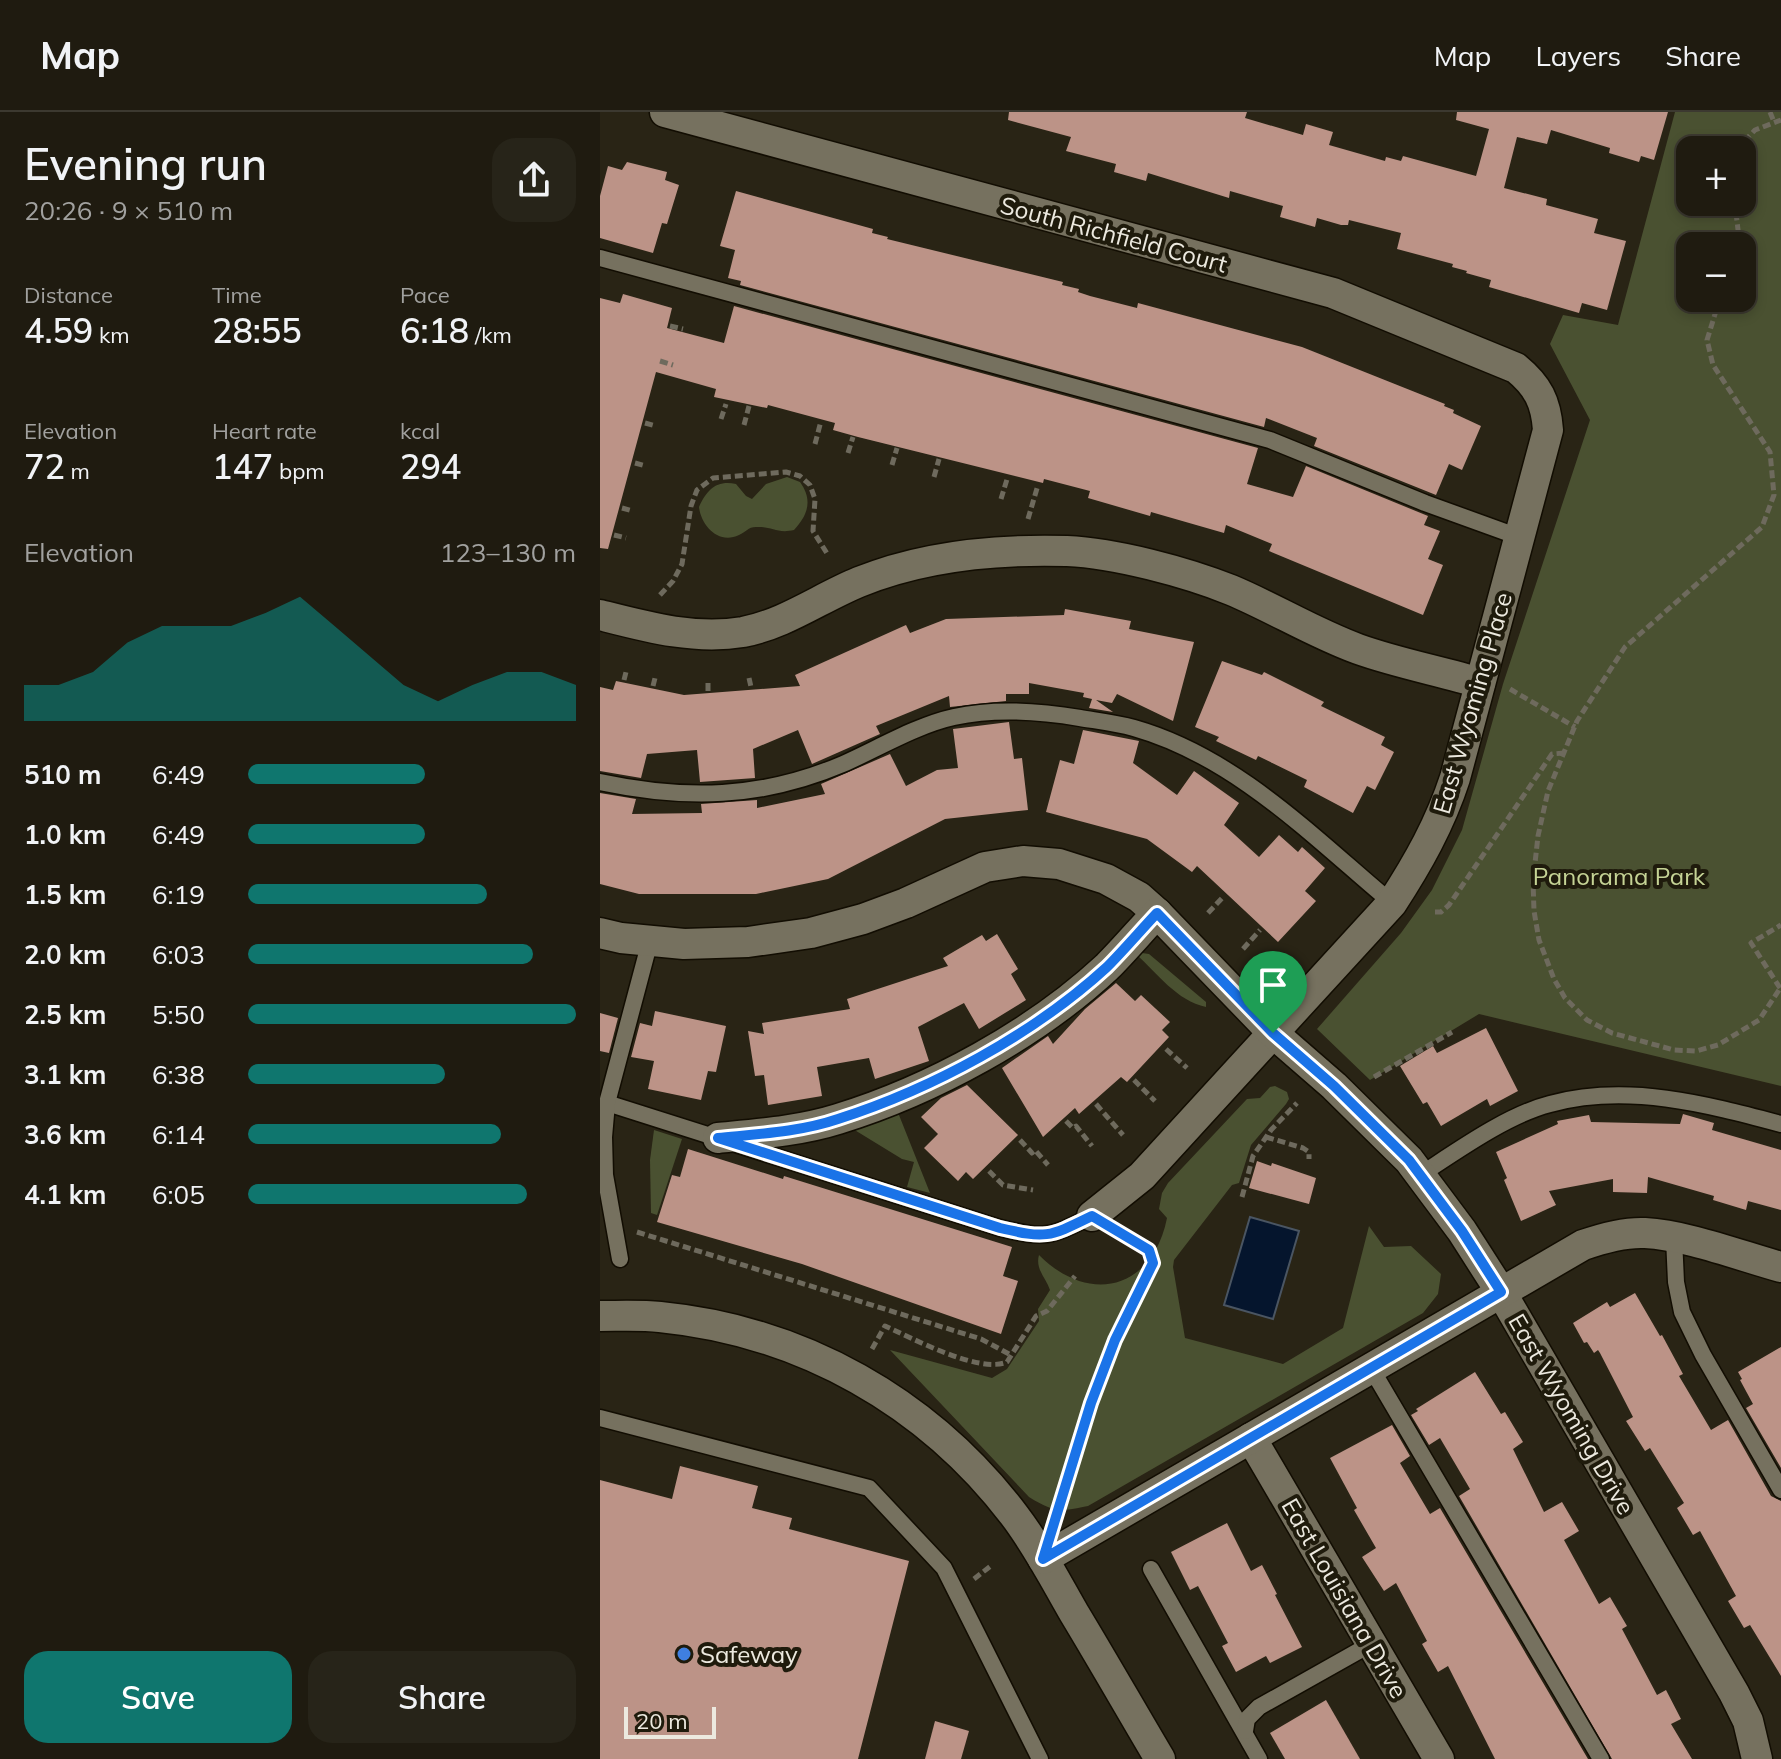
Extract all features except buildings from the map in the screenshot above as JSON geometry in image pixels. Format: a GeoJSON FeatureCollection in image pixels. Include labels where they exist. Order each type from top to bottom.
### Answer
{"type":"FeatureCollection","features":[{"type":"Feature","properties":{"kind":"street","name":"South Richfield Court"},"geometry":{"type":"LineString","coordinates":[[665,112],[1333,293],[1516,368],[1532,381],[1542,398]]}},
{"type":"Feature","properties":{"kind":"street","name":"East Wyoming Place"},"geometry":{"type":"LineString","coordinates":[[1092,1216],[1142,1176],[1392,903],[1422,857],[1445,807],[1492,683],[1519,537],[1548,430],[1542,398]]}},
{"type":"Feature","properties":{"kind":"street"},"geometry":{"type":"LineString","coordinates":[[600,615],[663,631],[707,635],[744,631],[782,620],[858,582],[910,564],[964,554],[1068,551],[1111,557],[1192,577],[1231,590],[1357,649],[1492,683]]}},
{"type":"Feature","properties":{"kind":"street","name":"East Wyoming Drive"},"geometry":{"type":"LineString","coordinates":[[600,933],[684,944],[748,942],[811,933],[906,903],[985,867],[1023,861],[1059,864],[1106,879],[1139,897],[1273,1033],[1334,1086],[1409,1160],[1462,1231],[1501,1292],[1734,1693],[1748,1721],[1757,1759]]}},
{"type":"Feature","properties":{"kind":"street"},"geometry":{"type":"LineString","coordinates":[[718,1138],[780,1131],[836,1120],[902,1096],[957,1069],[1060,1005],[1107,966],[1157,913]]}},
{"type":"Feature","properties":{"kind":"street"},"geometry":{"type":"LineString","coordinates":[[1043,1559],[1583,1245],[1611,1236],[1645,1233],[1781,1267]]}},
{"type":"Feature","properties":{"kind":"street"},"geometry":{"type":"LineString","coordinates":[[600,1316],[658,1316],[718,1325],[776,1341],[832,1363],[884,1393],[932,1428],[976,1470],[1015,1516],[1160,1759]]}},
{"type":"Feature","properties":{"kind":"street","name":"East Louisiana Drive"},"geometry":{"type":"LineString","coordinates":[[1251,1438],[1439,1759]]}},
{"type":"Feature","properties":{"kind":"lane"},"geometry":{"type":"LineString","coordinates":[[600,258],[1270,440],[1425,503],[1519,537]]}},
{"type":"Feature","properties":{"kind":"lane"},"geometry":{"type":"LineString","coordinates":[[600,782],[676,794],[725,794],[779,787],[953,717],[1040,712],[1134,728],[1208,759],[1257,789],[1392,903]]}},
{"type":"Feature","properties":{"kind":"lane"},"geometry":{"type":"LineString","coordinates":[[620,1259],[605,1175],[607,1103],[650,941]]}},
{"type":"Feature","properties":{"kind":"lane"},"geometry":{"type":"LineString","coordinates":[[1420,1175],[1485,1133],[1510,1121],[1548,1104],[1590,1097],[1643,1096],[1707,1104],[1781,1124]]}},
{"type":"Feature","properties":{"kind":"lane"},"geometry":{"type":"LineString","coordinates":[[607,1103],[1000,1228],[1031,1235],[1052,1235],[1092,1216]]}},
{"type":"Feature","properties":{"kind":"lane"},"geometry":{"type":"LineString","coordinates":[[1674,1238],[1676,1282],[1682,1312],[1703,1355],[1781,1490]]}},
{"type":"Feature","properties":{"kind":"lane"},"geometry":{"type":"LineString","coordinates":[[1371,1368],[1601,1759]]}},
{"type":"Feature","properties":{"kind":"lane"},"geometry":{"type":"LineString","coordinates":[[600,1418],[869,1488],[944,1568],[1040,1759]]}},
{"type":"Feature","properties":{"kind":"lane"},"geometry":{"type":"LineString","coordinates":[[1151,1569],[1259,1759]]}},
{"type":"Feature","properties":{"kind":"lane"},"geometry":{"type":"LineString","coordinates":[[1245,1731],[1247,1719],[1259,1707],[1371,1644]]}},
{"type":"Feature","properties":{"kind":"path"},"geometry":{"type":"LineString","coordinates":[[1749,136],[1755,130],[1778,121],[1770,112]]}},
{"type":"Feature","properties":{"kind":"path"},"geometry":{"type":"LineString","coordinates":[[1716,312],[1707,340],[1713,365],[1770,452],[1774,495],[1762,527],[1625,647],[1575,727],[1548,791],[1538,836],[1533,881],[1534,911],[1539,940],[1554,979],[1575,1009],[1587,1020],[1612,1033],[1674,1050],[1696,1051],[1718,1045],[1759,1020],[1780,988],[1751,943],[1781,925]]}},
{"type":"Feature","properties":{"kind":"path"},"geometry":{"type":"LineString","coordinates":[[670,326],[683,329]]}},
{"type":"Feature","properties":{"kind":"path"},"geometry":{"type":"LineString","coordinates":[[660,361],[673,365]]}},
{"type":"Feature","properties":{"kind":"path"},"geometry":{"type":"LineString","coordinates":[[721,419],[726,404]]}},
{"type":"Feature","properties":{"kind":"path"},"geometry":{"type":"LineString","coordinates":[[744,425],[749,406]]}},
{"type":"Feature","properties":{"kind":"path"},"geometry":{"type":"LineString","coordinates":[[815,444],[821,421]]}},
{"type":"Feature","properties":{"kind":"path"},"geometry":{"type":"LineString","coordinates":[[645,423],[656,426]]}},
{"type":"Feature","properties":{"kind":"path"},"geometry":{"type":"LineString","coordinates":[[848,453],[853,437]]}},
{"type":"Feature","properties":{"kind":"path"},"geometry":{"type":"LineString","coordinates":[[892,465],[897,448]]}},
{"type":"Feature","properties":{"kind":"path"},"geometry":{"type":"LineString","coordinates":[[934,477],[939,459]]}},
{"type":"Feature","properties":{"kind":"path"},"geometry":{"type":"LineString","coordinates":[[635,463],[646,466]]}},
{"type":"Feature","properties":{"kind":"path"},"geometry":{"type":"LineString","coordinates":[[660,595],[673,581],[682,564],[691,506],[697,490],[713,478],[786,472],[800,476],[810,485],[815,499],[813,531],[828,555]]}},
{"type":"Feature","properties":{"kind":"path"},"geometry":{"type":"LineString","coordinates":[[1001,499],[1008,476]]}},
{"type":"Feature","properties":{"kind":"path"},"geometry":{"type":"LineString","coordinates":[[1028,519],[1038,485]]}},
{"type":"Feature","properties":{"kind":"path"},"geometry":{"type":"LineString","coordinates":[[622,508],[633,511]]}},
{"type":"Feature","properties":{"kind":"path"},"geometry":{"type":"LineString","coordinates":[[614,535],[626,538]]}},
{"type":"Feature","properties":{"kind":"path"},"geometry":{"type":"LineString","coordinates":[[624,680],[626,672]]}},
{"type":"Feature","properties":{"kind":"path"},"geometry":{"type":"LineString","coordinates":[[653,686],[655,678]]}},
{"type":"Feature","properties":{"kind":"path"},"geometry":{"type":"LineString","coordinates":[[749,678],[751,687]]}},
{"type":"Feature","properties":{"kind":"path"},"geometry":{"type":"LineString","coordinates":[[1492,683],[1575,727]]}},
{"type":"Feature","properties":{"kind":"path"},"geometry":{"type":"LineString","coordinates":[[1435,912],[1441,912],[1449,905],[1552,754],[1564,753]]}},
{"type":"Feature","properties":{"kind":"path"},"geometry":{"type":"LineString","coordinates":[[1208,913],[1224,896]]}},
{"type":"Feature","properties":{"kind":"path"},"geometry":{"type":"LineString","coordinates":[[1243,949],[1260,930]]}},
{"type":"Feature","properties":{"kind":"path"},"geometry":{"type":"LineString","coordinates":[[1374,1077],[1452,1032]]}},
{"type":"Feature","properties":{"kind":"path"},"geometry":{"type":"LineString","coordinates":[[1166,1049],[1187,1068]]}},
{"type":"Feature","properties":{"kind":"path"},"geometry":{"type":"LineString","coordinates":[[1134,1080],[1155,1101]]}},
{"type":"Feature","properties":{"kind":"path"},"geometry":{"type":"LineString","coordinates":[[1242,1197],[1253,1156],[1297,1103]]}},
{"type":"Feature","properties":{"kind":"path"},"geometry":{"type":"LineString","coordinates":[[1096,1104],[1123,1135]]}},
{"type":"Feature","properties":{"kind":"path"},"geometry":{"type":"LineString","coordinates":[[1066,1121],[1073,1128],[1076,1126],[1092,1146]]}},
{"type":"Feature","properties":{"kind":"path"},"geometry":{"type":"LineString","coordinates":[[1266,1137],[1303,1148],[1309,1152],[1309,1159]]}},
{"type":"Feature","properties":{"kind":"path"},"geometry":{"type":"LineString","coordinates":[[1020,1140],[1032,1153],[1035,1150],[1048,1165]]}},
{"type":"Feature","properties":{"kind":"path"},"geometry":{"type":"LineString","coordinates":[[989,1171],[1003,1185],[1033,1190]]}},
{"type":"Feature","properties":{"kind":"path"},"geometry":{"type":"LineString","coordinates":[[1043,1559],[1091,1403],[1115,1340],[1153,1263],[1149,1250],[1092,1216]]}},
{"type":"Feature","properties":{"kind":"path"},"geometry":{"type":"LineString","coordinates":[[629,1229],[981,1339],[1011,1355]]}},
{"type":"Feature","properties":{"kind":"path"},"geometry":{"type":"LineString","coordinates":[[872,1349],[885,1326],[957,1357],[999,1365],[1007,1362],[1036,1316],[1047,1311],[1075,1276]]}},
{"type":"Feature","properties":{"kind":"path"},"geometry":{"type":"LineString","coordinates":[[972,1581],[992,1565]]}},
{"type":"Feature","properties":{"kind":"green space","name":"Panorama Park"},"geometry":{"type":"Polygon","coordinates":[[[1675,112],[1781,112],[1781,1086],[1479,1014],[1370,1080],[1317,1029],[1401,933],[1432,890],[1462,830],[1503,684],[1590,420],[1550,344],[1563,315],[1618,325],[1675,112]]]}},
{"type":"Feature","properties":{"kind":"green space"},"geometry":{"type":"Polygon","coordinates":[[[787,477],[800,482],[808,501],[803,519],[794,530],[753,527],[739,535],[724,537],[712,532],[700,514],[699,507],[705,496],[718,485],[736,484],[752,499],[766,484],[787,477]]]}},
{"type":"Feature","properties":{"kind":"green space"},"geometry":{"type":"Polygon","coordinates":[[[1136,954],[1149,954],[1206,1002],[1206,1007],[1186,999],[1168,985],[1136,954]]]}},
{"type":"Feature","properties":{"kind":"green space"},"geometry":{"type":"Polygon","coordinates":[[[1275,1086],[1287,1092],[1289,1099],[1251,1145],[1239,1183],[1232,1185],[1174,1260],[1185,1338],[1283,1364],[1343,1328],[1369,1226],[1384,1247],[1411,1246],[1441,1274],[1438,1294],[1423,1313],[1088,1506],[1057,1509],[1037,1502],[890,1350],[992,1378],[1007,1369],[1039,1321],[1038,1309],[1050,1290],[1040,1269],[1039,1255],[1059,1271],[1079,1281],[1098,1284],[1117,1282],[1134,1274],[1148,1261],[1160,1242],[1167,1218],[1159,1209],[1168,1183],[1247,1099],[1260,1098],[1275,1086]]]}},
{"type":"Feature","properties":{"kind":"green space"},"geometry":{"type":"Polygon","coordinates":[[[895,1105],[930,1193],[907,1187],[914,1162],[902,1159],[853,1129],[895,1105]]]}},
{"type":"Feature","properties":{"kind":"green space"},"geometry":{"type":"Polygon","coordinates":[[[654,1130],[682,1139],[657,1215],[651,1213],[650,1160],[654,1130]]]}},
{"type":"Feature","properties":{"kind":"water"},"geometry":{"type":"Polygon","coordinates":[[[1250,1217],[1299,1231],[1273,1319],[1224,1305],[1250,1217]]]}},
{"type":"Feature","properties":{"kind":"place","name":"Safeway"},"geometry":{"type":"Point","coordinates":[684,1654]}},
{"type":"Feature","properties":{"kind":"route"},"geometry":{"type":"LineString","coordinates":[[1157,913],[1273,1033],[1334,1086],[1409,1160],[1462,1231],[1501,1292],[1043,1559],[1091,1403],[1115,1340],[1153,1263],[1149,1250],[1092,1216],[1052,1235],[1031,1235],[1000,1228],[718,1138],[780,1131],[836,1120],[902,1096],[957,1069],[1060,1005],[1107,966],[1157,913]]}}]}
